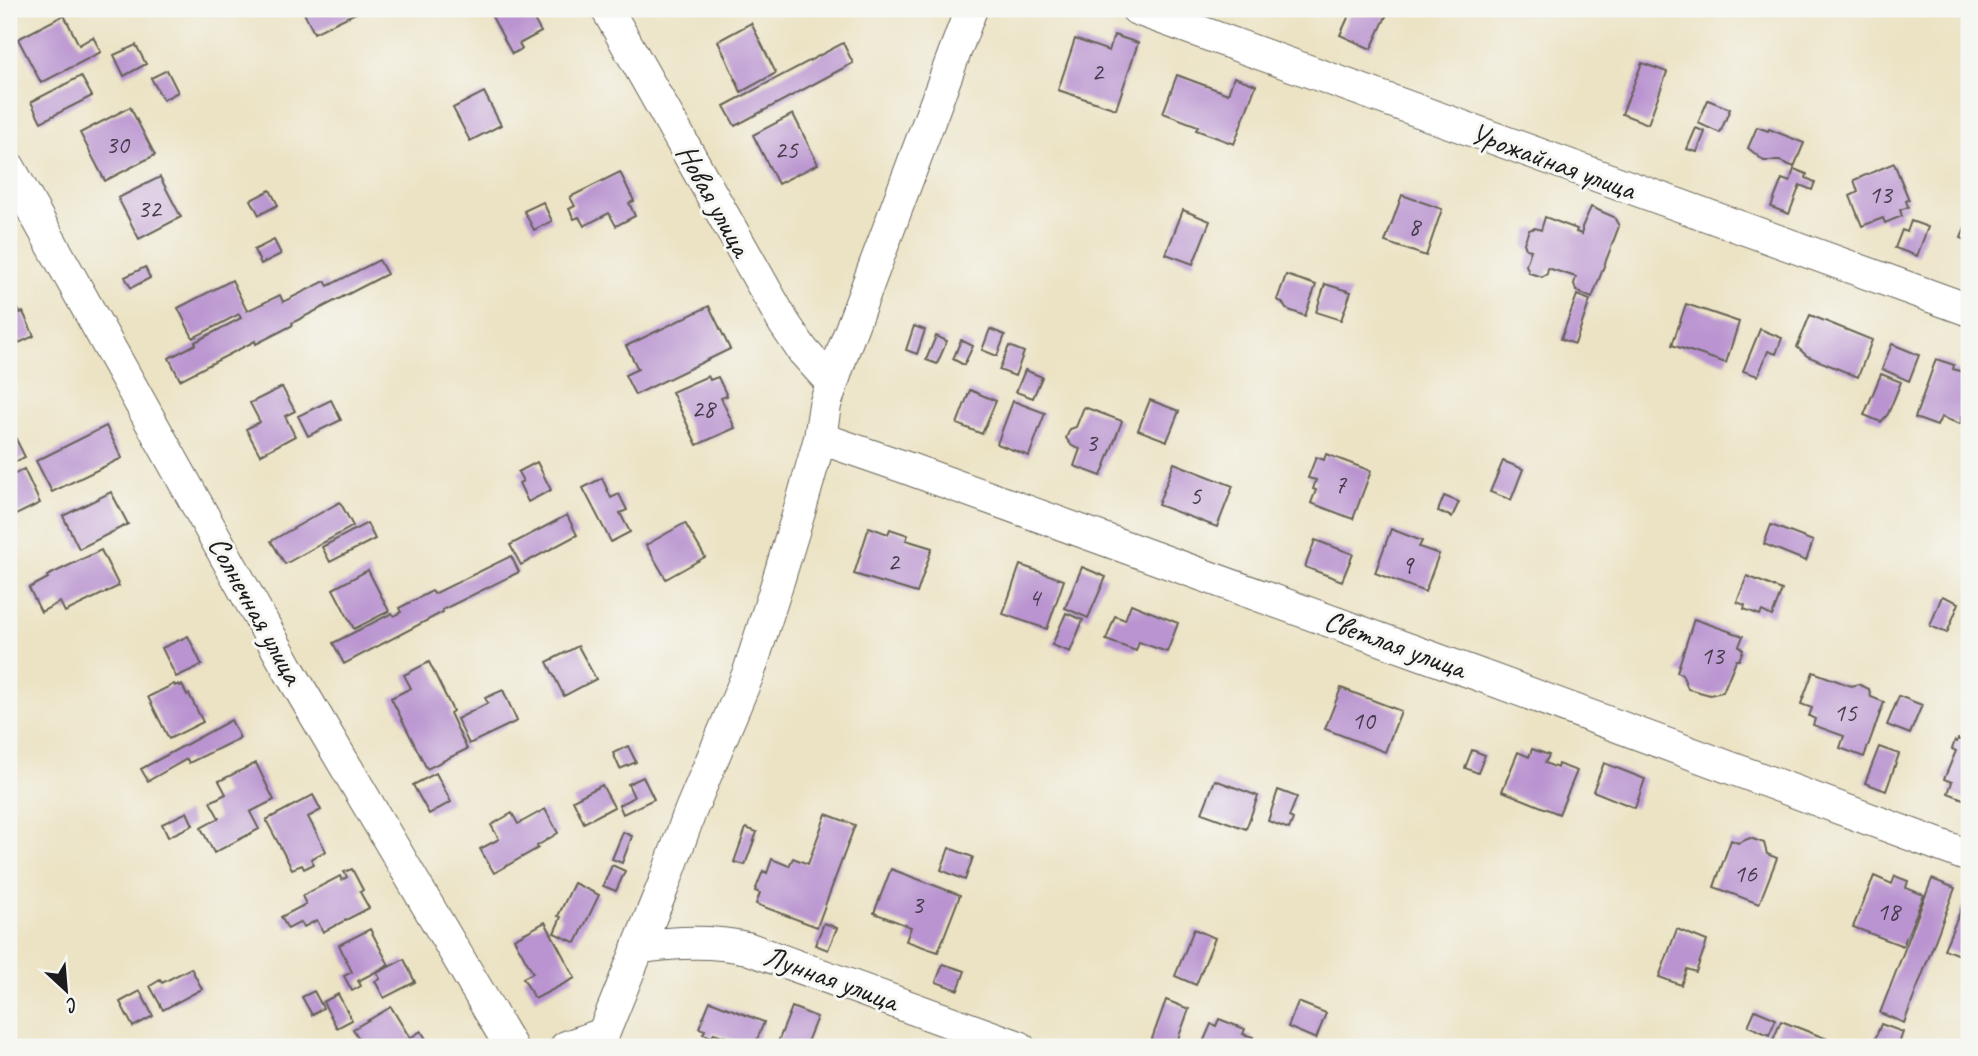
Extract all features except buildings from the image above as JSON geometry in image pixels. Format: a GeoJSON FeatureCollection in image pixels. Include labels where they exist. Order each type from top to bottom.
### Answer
{"type":"FeatureCollection","features":[{"type":"Feature","properties":{"kind":"street","name":"Новая улица"},"geometry":{"type":"LineString","coordinates":[[607,9],[784,323],[803,351],[832,383]]}},
{"type":"Feature","properties":{"kind":"street"},"geometry":{"type":"LineString","coordinates":[[566,1047],[601,1040],[748,671],[775,594],[820,438],[825,405],[832,383],[971,9]]}},
{"type":"Feature","properties":{"kind":"street","name":"Урожайная улица"},"geometry":{"type":"LineString","coordinates":[[1137,9],[1969,310]]}},
{"type":"Feature","properties":{"kind":"street","name":"Солнечная улица"},"geometry":{"type":"LineString","coordinates":[[9,167],[290,672],[511,1047]]}},
{"type":"Feature","properties":{"kind":"street","name":"Светлая улица"},"geometry":{"type":"LineString","coordinates":[[820,438],[1474,673],[1969,856]]}},
{"type":"Feature","properties":{"kind":"street","name":"Лунная улица"},"geometry":{"type":"LineString","coordinates":[[637,948],[666,943],[727,944],[747,948],[1019,1047]]}}]}
